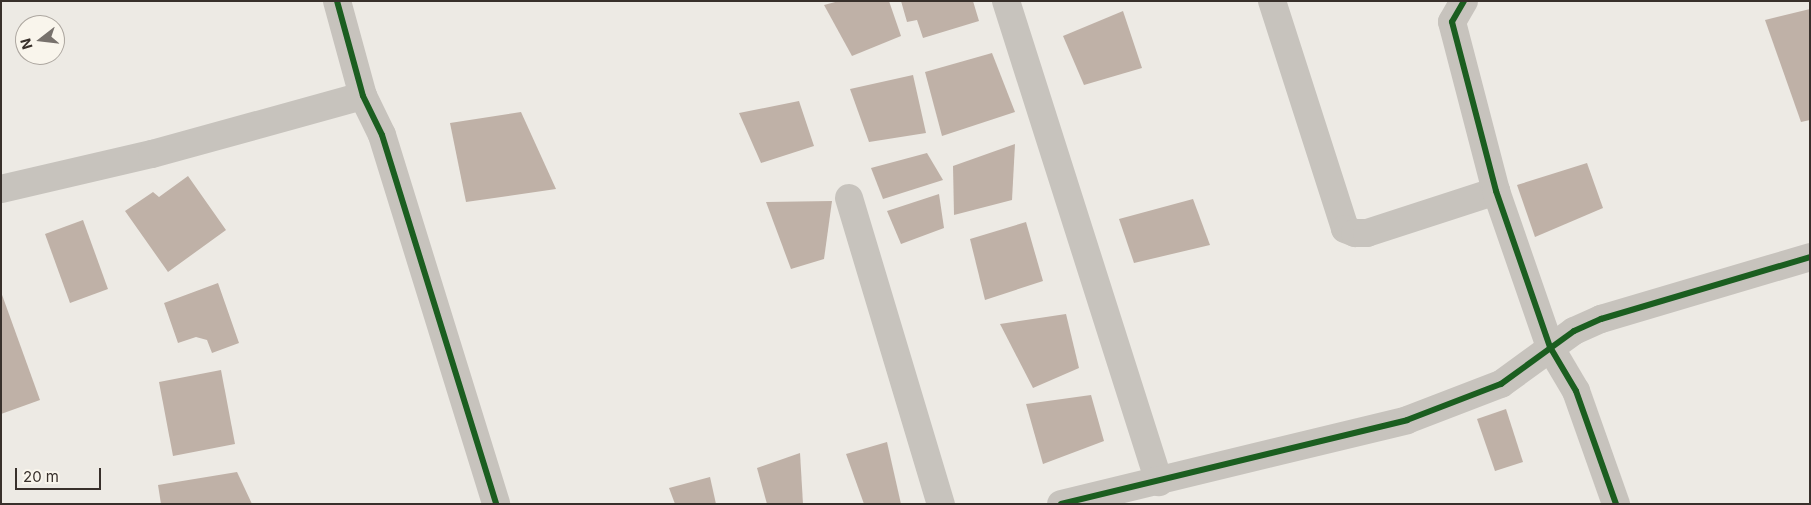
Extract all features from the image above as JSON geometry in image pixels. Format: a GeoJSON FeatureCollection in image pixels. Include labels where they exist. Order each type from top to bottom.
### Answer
{"type":"FeatureCollection","features":[{"type":"Feature","properties":{"kind":"street"},"geometry":{"type":"LineString","coordinates":[[337,1],[363,96],[382,135],[496,504]]}},
{"type":"Feature","properties":{"kind":"street"},"geometry":{"type":"LineString","coordinates":[[1006,1],[1159,482]]}},
{"type":"Feature","properties":{"kind":"street"},"geometry":{"type":"LineString","coordinates":[[1272,1],[1345,229],[1356,234],[1367,233],[1496,191]]}},
{"type":"Feature","properties":{"kind":"street"},"geometry":{"type":"LineString","coordinates":[[1464,1],[1452,22],[1496,191],[1550,347],[1576,391],[1616,504]]}},
{"type":"Feature","properties":{"kind":"street"},"geometry":{"type":"LineString","coordinates":[[1,189],[152,154],[363,96]]}},
{"type":"Feature","properties":{"kind":"street"},"geometry":{"type":"LineString","coordinates":[[849,198],[941,504]]}},
{"type":"Feature","properties":{"kind":"street"},"geometry":{"type":"LineString","coordinates":[[1061,504],[1159,482],[1407,420],[1502,384],[1574,331],[1600,319],[1810,257]]}},
{"type":"Feature","properties":{"kind":"building"},"geometry":{"type":"Polygon","coordinates":[[[839,1],[889,1],[901,36],[852,56],[824,5],[839,1]]]}},
{"type":"Feature","properties":{"kind":"building"},"geometry":{"type":"Polygon","coordinates":[[[901,1],[973,1],[979,21],[923,38],[917,20],[907,22],[901,1]]]}},
{"type":"Feature","properties":{"kind":"building"},"geometry":{"type":"Polygon","coordinates":[[[1810,9],[1810,120],[1801,122],[1765,20],[1810,9]]]}},
{"type":"Feature","properties":{"kind":"building"},"geometry":{"type":"Polygon","coordinates":[[[1123,11],[1142,68],[1084,85],[1063,36],[1123,11]]]}},
{"type":"Feature","properties":{"kind":"building"},"geometry":{"type":"Polygon","coordinates":[[[992,53],[1015,112],[942,136],[925,72],[992,53]]]}},
{"type":"Feature","properties":{"kind":"building"},"geometry":{"type":"Polygon","coordinates":[[[913,75],[926,133],[869,142],[850,89],[913,75]]]}},
{"type":"Feature","properties":{"kind":"building"},"geometry":{"type":"Polygon","coordinates":[[[799,101],[814,146],[761,163],[739,113],[799,101]]]}},
{"type":"Feature","properties":{"kind":"building"},"geometry":{"type":"Polygon","coordinates":[[[521,112],[556,189],[466,202],[450,123],[521,112]]]}},
{"type":"Feature","properties":{"kind":"building"},"geometry":{"type":"Polygon","coordinates":[[[1015,144],[1012,200],[954,215],[953,166],[1015,144]]]}},
{"type":"Feature","properties":{"kind":"building"},"geometry":{"type":"Polygon","coordinates":[[[927,153],[943,180],[883,199],[871,168],[927,153]]]}},
{"type":"Feature","properties":{"kind":"building"},"geometry":{"type":"Polygon","coordinates":[[[1587,163],[1603,208],[1535,237],[1517,185],[1587,163]]]}},
{"type":"Feature","properties":{"kind":"building"},"geometry":{"type":"Polygon","coordinates":[[[188,176],[226,230],[168,272],[125,211],[153,192],[159,197],[188,176]]]}},
{"type":"Feature","properties":{"kind":"building"},"geometry":{"type":"Polygon","coordinates":[[[939,194],[944,228],[901,244],[887,211],[939,194]]]}},
{"type":"Feature","properties":{"kind":"building"},"geometry":{"type":"Polygon","coordinates":[[[1193,199],[1210,245],[1134,263],[1119,219],[1193,199]]]}},
{"type":"Feature","properties":{"kind":"building"},"geometry":{"type":"Polygon","coordinates":[[[832,201],[824,259],[791,269],[766,202],[832,201]]]}},
{"type":"Feature","properties":{"kind":"building"},"geometry":{"type":"Polygon","coordinates":[[[83,220],[108,289],[70,303],[45,234],[83,220]]]}},
{"type":"Feature","properties":{"kind":"building"},"geometry":{"type":"Polygon","coordinates":[[[1026,222],[1043,281],[985,300],[970,239],[1026,222]]]}},
{"type":"Feature","properties":{"kind":"building"},"geometry":{"type":"Polygon","coordinates":[[[218,283],[239,343],[212,353],[207,340],[196,337],[178,343],[164,303],[218,283]]]}},
{"type":"Feature","properties":{"kind":"building"},"geometry":{"type":"Polygon","coordinates":[[[1,292],[40,400],[1,414],[1,292]]]}},
{"type":"Feature","properties":{"kind":"building"},"geometry":{"type":"Polygon","coordinates":[[[1066,314],[1079,368],[1033,388],[1000,324],[1066,314]]]}},
{"type":"Feature","properties":{"kind":"building"},"geometry":{"type":"Polygon","coordinates":[[[221,370],[235,444],[173,456],[159,382],[221,370]]]}},
{"type":"Feature","properties":{"kind":"building"},"geometry":{"type":"Polygon","coordinates":[[[1091,395],[1104,441],[1043,464],[1026,404],[1091,395]]]}},
{"type":"Feature","properties":{"kind":"building"},"geometry":{"type":"Polygon","coordinates":[[[1506,409],[1523,462],[1495,471],[1477,419],[1506,409]]]}},
{"type":"Feature","properties":{"kind":"building"},"geometry":{"type":"Polygon","coordinates":[[[887,442],[901,504],[864,504],[846,454],[887,442]]]}},
{"type":"Feature","properties":{"kind":"building"},"geometry":{"type":"Polygon","coordinates":[[[800,453],[803,504],[767,504],[757,468],[800,453]]]}},
{"type":"Feature","properties":{"kind":"building"},"geometry":{"type":"Polygon","coordinates":[[[237,472],[252,504],[161,504],[158,485],[237,472]]]}},
{"type":"Feature","properties":{"kind":"building"},"geometry":{"type":"Polygon","coordinates":[[[710,477],[716,504],[675,504],[669,488],[710,477]]]}},
{"type":"Feature","properties":{"kind":"cycle path"},"geometry":{"type":"LineString","coordinates":[[337,1],[363,96],[382,135],[496,504]]}},
{"type":"Feature","properties":{"kind":"cycle path"},"geometry":{"type":"LineString","coordinates":[[1464,1],[1452,22],[1496,191],[1550,347],[1576,391],[1616,504]]}},
{"type":"Feature","properties":{"kind":"cycle path"},"geometry":{"type":"LineString","coordinates":[[1061,504],[1407,420],[1501,384],[1574,331],[1601,319],[1810,257]]}}]}
